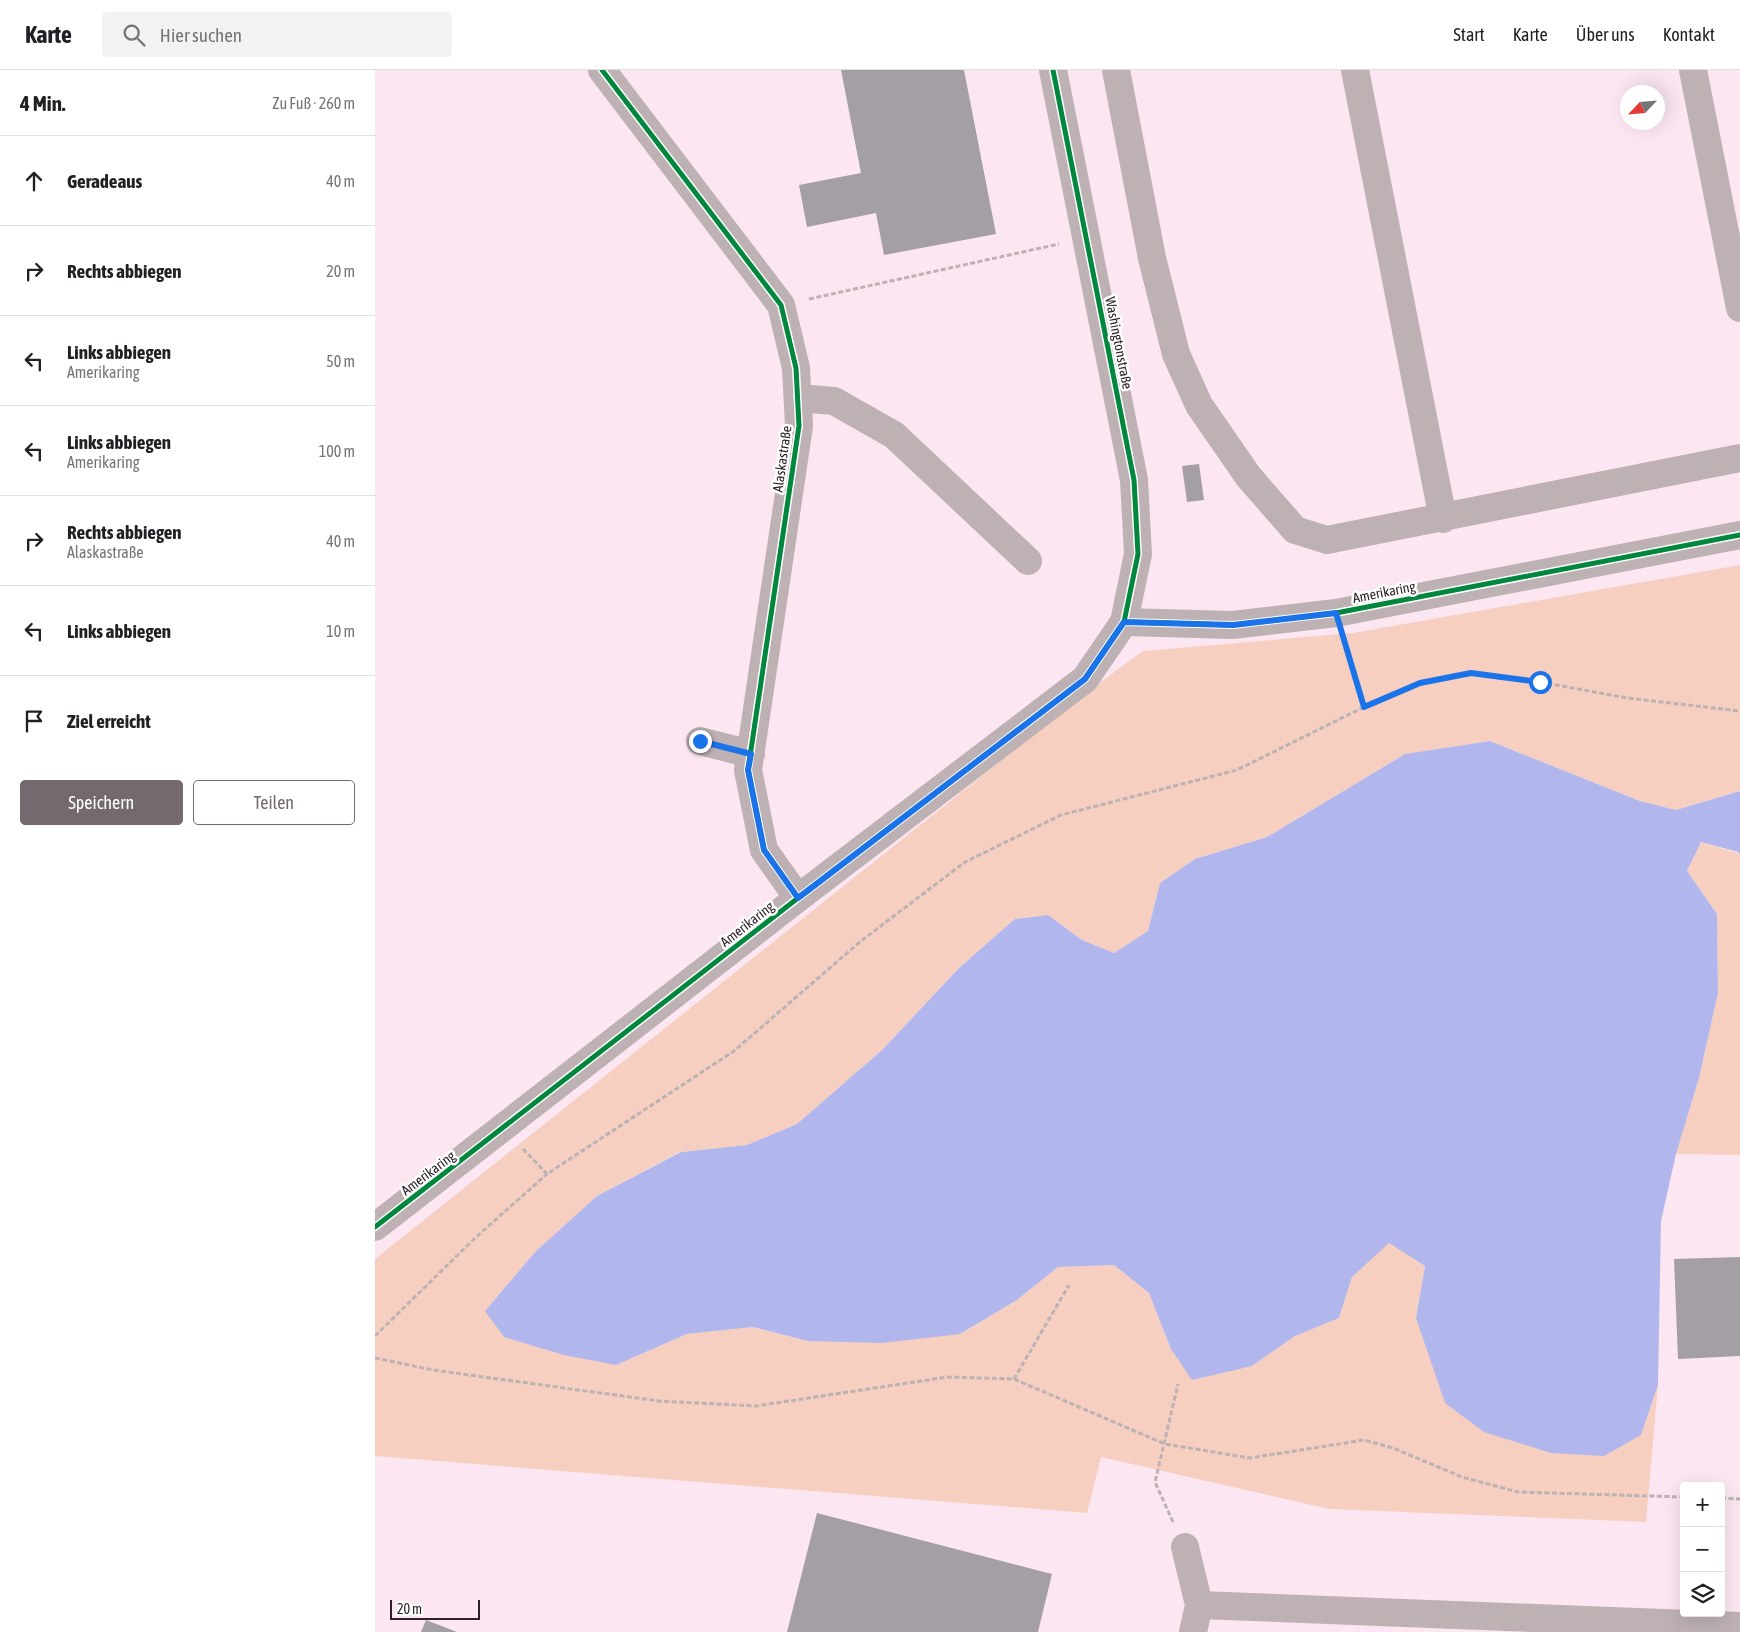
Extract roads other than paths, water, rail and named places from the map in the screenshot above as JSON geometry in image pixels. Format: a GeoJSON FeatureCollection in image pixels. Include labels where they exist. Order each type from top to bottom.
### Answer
{"type":"FeatureCollection","features":[{"type":"Feature","properties":{"kind":"street","name":"Alaskastraße"},"geometry":{"type":"LineString","coordinates":[[602,70],[781,305],[796,368],[799,426],[748,770],[764,850],[798,898]]}},
{"type":"Feature","properties":{"kind":"street","name":"Washingtonstraße"},"geometry":{"type":"LineString","coordinates":[[1053,70],[1134,480],[1138,554],[1124,622]]}},
{"type":"Feature","properties":{"kind":"street"},"geometry":{"type":"LineString","coordinates":[[1116,70],[1153,258],[1176,354],[1199,405],[1248,476],[1295,530],[1327,540],[1443,519],[1740,458]]}},
{"type":"Feature","properties":{"kind":"street"},"geometry":{"type":"LineString","coordinates":[[1355,70],[1443,519]]}},
{"type":"Feature","properties":{"kind":"street"},"geometry":{"type":"LineString","coordinates":[[1693,70],[1740,308]]}},
{"type":"Feature","properties":{"kind":"street"},"geometry":{"type":"LineString","coordinates":[[798,398],[834,401],[894,434],[1028,560]]}},
{"type":"Feature","properties":{"kind":"street","name":"Amerikaring"},"geometry":{"type":"LineString","coordinates":[[375,1227],[505,1128],[798,898],[1085,679],[1124,622],[1233,625],[1336,613],[1740,535]]}},
{"type":"Feature","properties":{"kind":"street"},"geometry":{"type":"LineString","coordinates":[[700,741],[751,754]]}},
{"type":"Feature","properties":{"kind":"street"},"geometry":{"type":"LineString","coordinates":[[1185,1547],[1199,1605],[1193,1632]]}},
{"type":"Feature","properties":{"kind":"street"},"geometry":{"type":"LineString","coordinates":[[1199,1605],[1740,1626]]}},
{"type":"Feature","properties":{"kind":"water"},"geometry":{"type":"Polygon","coordinates":[[[1490,741],[1640,801],[1676,810],[1740,791],[1740,855],[1738,852],[1701,842],[1687,871],[1717,914],[1718,993],[1699,1078],[1676,1154],[1661,1221],[1658,1385],[1641,1435],[1604,1456],[1551,1453],[1484,1432],[1445,1403],[1416,1318],[1425,1266],[1389,1243],[1352,1277],[1339,1318],[1295,1336],[1252,1366],[1192,1380],[1171,1349],[1149,1293],[1114,1265],[1058,1267],[1017,1300],[960,1334],[882,1343],[808,1341],[753,1327],[687,1334],[616,1365],[564,1355],[504,1337],[485,1311],[536,1251],[597,1196],[681,1152],[747,1145],[797,1124],[882,1050],[959,968],[1015,919],[1048,915],[1082,940],[1114,953],[1148,931],[1160,883],[1195,859],[1267,837],[1405,754],[1490,741]]]}}]}
